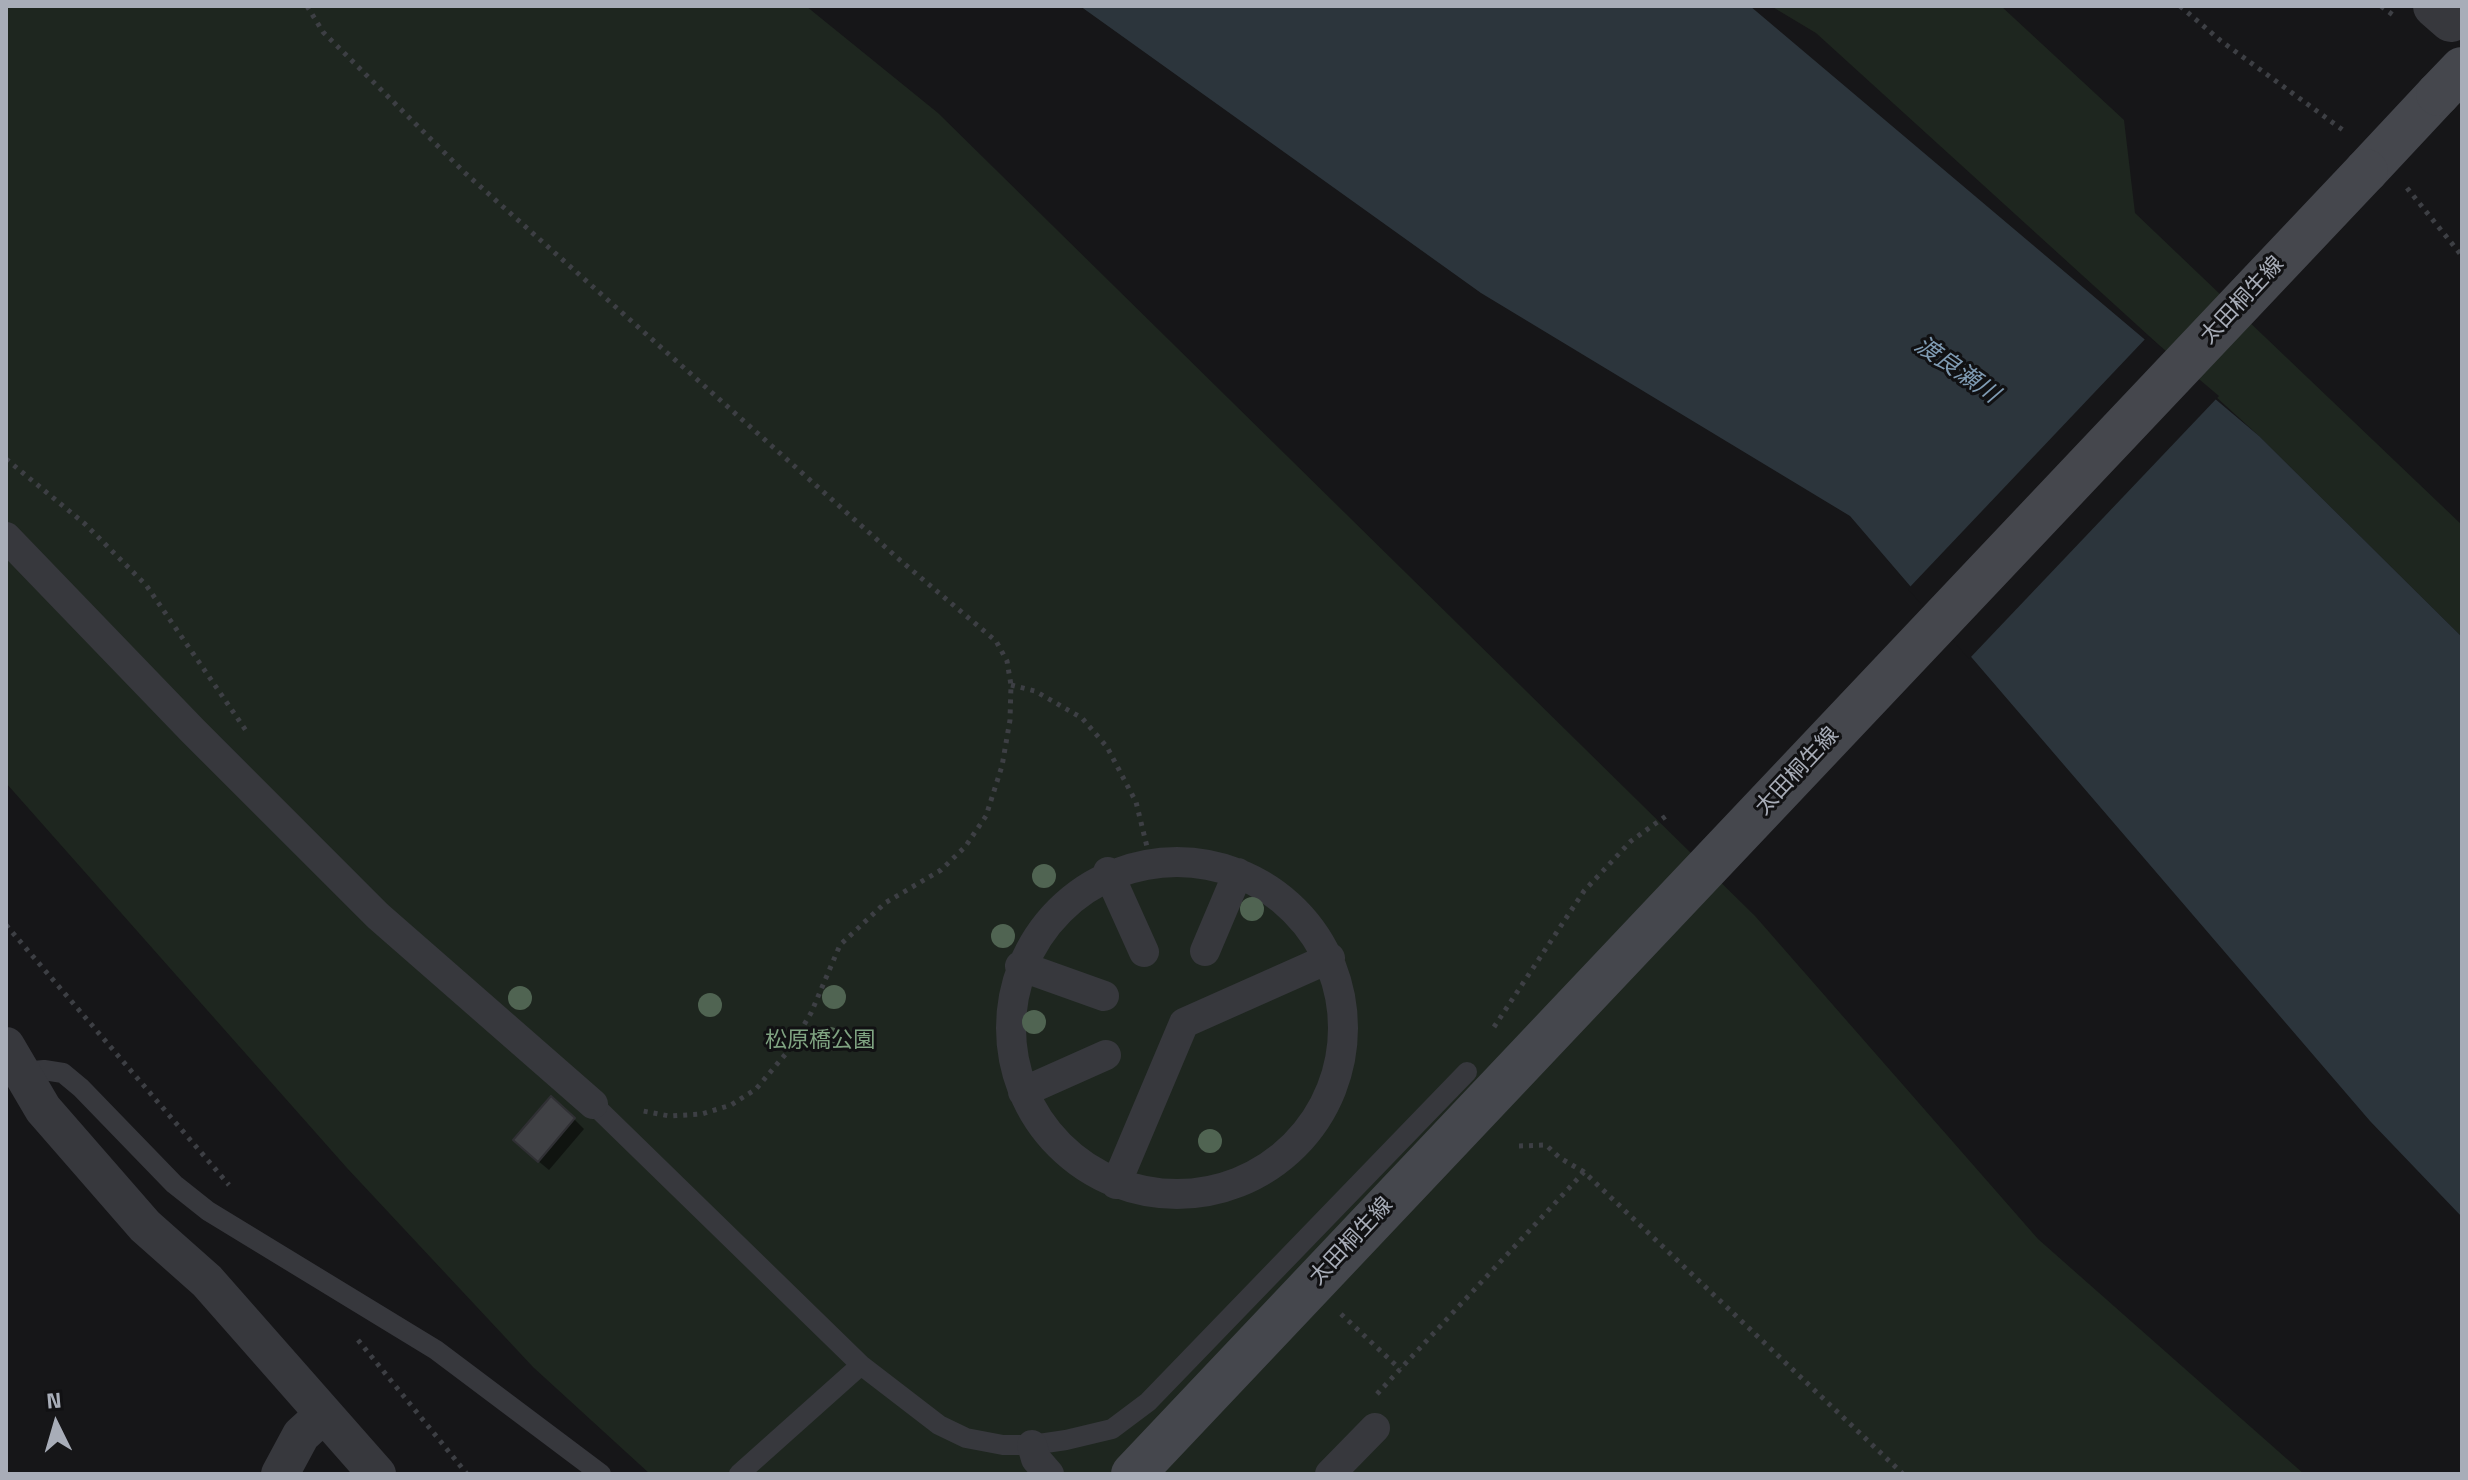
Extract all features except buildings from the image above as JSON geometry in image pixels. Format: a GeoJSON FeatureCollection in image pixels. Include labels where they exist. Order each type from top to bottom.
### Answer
{"type":"FeatureCollection","features":[{"type":"Feature","properties":{"kind":"main road","name":"太田桐生線"},"geometry":{"type":"LineString","coordinates":[[1133,1474],[2450,82]]}},
{"type":"Feature","properties":{"kind":"street"},"geometry":{"type":"LineString","coordinates":[[6,537],[193,731],[378,916],[593,1104]]}},
{"type":"Feature","properties":{"kind":"street"},"geometry":{"type":"LineString","coordinates":[[1195,862],[1238,873],[1276,893],[1307,922],[1330,958],[1344,1006],[1343,1055],[1328,1102],[1300,1143],[1260,1173],[1214,1191],[1164,1194],[1116,1184],[1077,1161],[1045,1130],[1023,1092],[1012,1055],[1011,1015],[1020,966],[1043,929],[1072,898],[1108,872],[1151,863],[1195,862]]}},
{"type":"Feature","properties":{"kind":"street"},"geometry":{"type":"LineString","coordinates":[[1108,872],[1144,952]]}},
{"type":"Feature","properties":{"kind":"street"},"geometry":{"type":"LineString","coordinates":[[1205,951],[1238,873]]}},
{"type":"Feature","properties":{"kind":"street"},"geometry":{"type":"LineString","coordinates":[[1116,1184],[1184,1023],[1330,958]]}},
{"type":"Feature","properties":{"kind":"street"},"geometry":{"type":"LineString","coordinates":[[1020,966],[1104,996]]}},
{"type":"Feature","properties":{"kind":"street"},"geometry":{"type":"LineString","coordinates":[[1023,1092],[1106,1055]]}},
{"type":"Feature","properties":{"kind":"street"},"geometry":{"type":"LineString","coordinates":[[12,1072],[145,1226],[207,1281],[377,1474]]}},
{"type":"Feature","properties":{"kind":"street"},"geometry":{"type":"LineString","coordinates":[[280,1474],[301,1435],[324,1414]]}},
{"type":"Feature","properties":{"kind":"street"},"geometry":{"type":"LineString","coordinates":[[1330,1474],[1371,1433]]}},
{"type":"Feature","properties":{"kind":"street"},"geometry":{"type":"LineString","coordinates":[[1032,1445],[1036,1459],[1049,1474]]}},
{"type":"Feature","properties":{"kind":"lane"},"geometry":{"type":"LineString","coordinates":[[12,1072],[44,1070],[63,1073],[174,1184],[208,1211],[436,1350],[601,1474]]}},
{"type":"Feature","properties":{"kind":"lane"},"geometry":{"type":"LineString","coordinates":[[593,1104],[861,1365],[939,1425],[966,1438],[1003,1445],[1032,1445],[1112,1429],[1148,1402],[1467,1072]]}},
{"type":"Feature","properties":{"kind":"lane"},"geometry":{"type":"LineString","coordinates":[[739,1474],[861,1365]]}},
{"type":"Feature","properties":{"kind":"path"},"geometry":{"type":"LineString","coordinates":[[307,6],[323,32],[464,172],[889,551],[996,641],[1007,661],[1011,685],[1010,720],[1002,766],[986,816],[965,847],[941,870],[885,903],[840,945],[811,1013],[789,1050],[756,1089],[731,1105],[702,1114],[669,1116],[636,1107]]}},
{"type":"Feature","properties":{"kind":"path"},"geometry":{"type":"LineString","coordinates":[[2180,6],[2374,164],[2462,256]]}},
{"type":"Feature","properties":{"kind":"path"},"geometry":{"type":"LineString","coordinates":[[6,459],[85,524],[146,585],[249,735]]}},
{"type":"Feature","properties":{"kind":"path"},"geometry":{"type":"LineString","coordinates":[[1011,685],[1035,691],[1082,718],[1107,747],[1136,802],[1151,863]]}},
{"type":"Feature","properties":{"kind":"path"},"geometry":{"type":"LineString","coordinates":[[1467,1072],[1584,891],[1631,841],[1666,816]]}},
{"type":"Feature","properties":{"kind":"path"},"geometry":{"type":"LineString","coordinates":[[1519,1146],[1546,1145],[1560,1158],[1584,1172],[1903,1474]]}},
{"type":"Feature","properties":{"kind":"path"},"geometry":{"type":"LineString","coordinates":[[1371,1433],[1359,1427],[1359,1414],[1584,1172]]}},
{"type":"Feature","properties":{"kind":"green space","name":"松原橋公園"},"geometry":{"type":"Polygon","coordinates":[[[6,6],[806,6],[938,113],[1755,916],[2038,1239],[2304,1474],[650,1474],[533,1367],[347,1168],[6,783],[6,6]]]}},
{"type":"Feature","properties":{"kind":"green space"},"geometry":{"type":"Polygon","coordinates":[[[1771,6],[2001,6],[2124,120],[2135,213],[2462,525],[2462,637],[2259,436],[1816,33],[1771,6]]]}},
{"type":"Feature","properties":{"kind":"water","name":"渡良瀬川"},"geometry":{"type":"Polygon","coordinates":[[[1080,6],[1750,6],[2259,436],[2462,637],[2462,1217],[2370,1121],[1850,516],[1481,293],[1080,6]]]}},
{"type":"Feature","properties":{"kind":"pier"},"geometry":{"type":"Polygon","coordinates":[[[2148,336],[2219,396],[1969,659],[1908,589],[2148,336]]]}}]}
